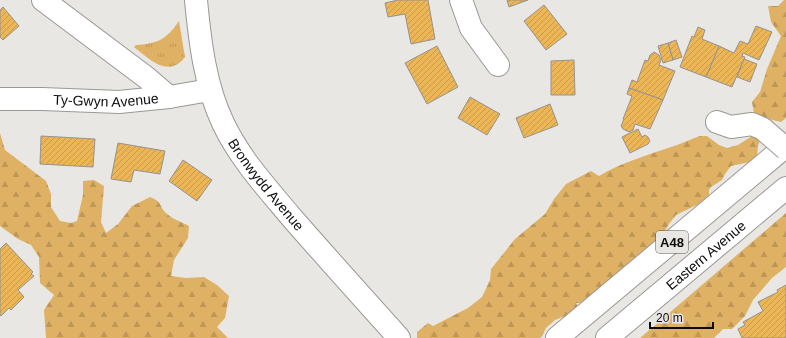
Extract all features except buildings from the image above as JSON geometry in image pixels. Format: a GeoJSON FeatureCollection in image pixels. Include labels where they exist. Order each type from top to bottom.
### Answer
{"type":"FeatureCollection","features":[{"type":"Feature","properties":{"kind":"main road"},"geometry":{"type":"LineString","coordinates":[[43,0],[169,97]]}},
{"type":"Feature","properties":{"kind":"main road","name":"Bronwydd Avenue"},"geometry":{"type":"LineString","coordinates":[[196,0],[210,90],[233,144],[246,162],[301,228],[399,338]]}},
{"type":"Feature","properties":{"kind":"main road"},"geometry":{"type":"LineString","coordinates":[[461,0],[471,28],[498,65]]}},
{"type":"Feature","properties":{"kind":"main road","name":"Ty-Gwyn Avenue"},"geometry":{"type":"LineString","coordinates":[[0,99],[119,102],[169,97],[210,90]]}},
{"type":"Feature","properties":{"kind":"main road"},"geometry":{"type":"LineString","coordinates":[[717,122],[731,127],[752,124],[763,129],[786,149]]}},
{"type":"Feature","properties":{"kind":"main road","name":"A48"},"geometry":{"type":"LineString","coordinates":[[557,338],[786,146]]}},
{"type":"Feature","properties":{"kind":"main road","name":"Eastern Avenue"},"geometry":{"type":"LineString","coordinates":[[607,338],[786,188]]}},
{"type":"Feature","properties":{"kind":"green space"},"geometry":{"type":"Polygon","coordinates":[[[786,0],[786,118],[781,122],[756,116],[752,102],[760,92],[767,69],[781,36],[771,22],[768,6],[778,6],[786,0]]]}},
{"type":"Feature","properties":{"kind":"green space"},"geometry":{"type":"Polygon","coordinates":[[[179,21],[185,57],[179,63],[166,67],[159,65],[134,47],[136,45],[156,42],[166,36],[179,21]]]}},
{"type":"Feature","properties":{"kind":"green space"},"geometry":{"type":"Polygon","coordinates":[[[0,133],[5,150],[46,181],[51,194],[51,207],[60,221],[71,223],[77,221],[83,195],[83,181],[94,180],[104,186],[101,222],[106,233],[118,224],[132,206],[150,197],[159,202],[168,215],[189,226],[188,238],[174,260],[171,276],[186,278],[204,277],[217,285],[229,296],[225,318],[217,327],[228,338],[46,338],[44,310],[54,295],[40,283],[39,257],[31,245],[18,239],[0,226],[0,133]]]}},
{"type":"Feature","properties":{"kind":"green space"},"geometry":{"type":"Polygon","coordinates":[[[700,136],[707,136],[719,145],[727,148],[738,145],[752,136],[756,136],[760,140],[757,156],[750,162],[731,166],[722,180],[711,187],[709,190],[709,195],[703,202],[676,215],[656,246],[586,303],[576,303],[578,307],[568,315],[555,320],[546,328],[540,338],[417,338],[417,332],[428,323],[433,326],[468,308],[482,297],[490,280],[491,269],[515,239],[545,214],[554,199],[566,184],[591,171],[599,176],[625,163],[700,136]]]}},
{"type":"Feature","properties":{"kind":"green space"},"geometry":{"type":"Polygon","coordinates":[[[786,213],[786,267],[772,278],[753,300],[745,316],[732,329],[723,329],[714,338],[640,338],[786,213]]]}}]}
